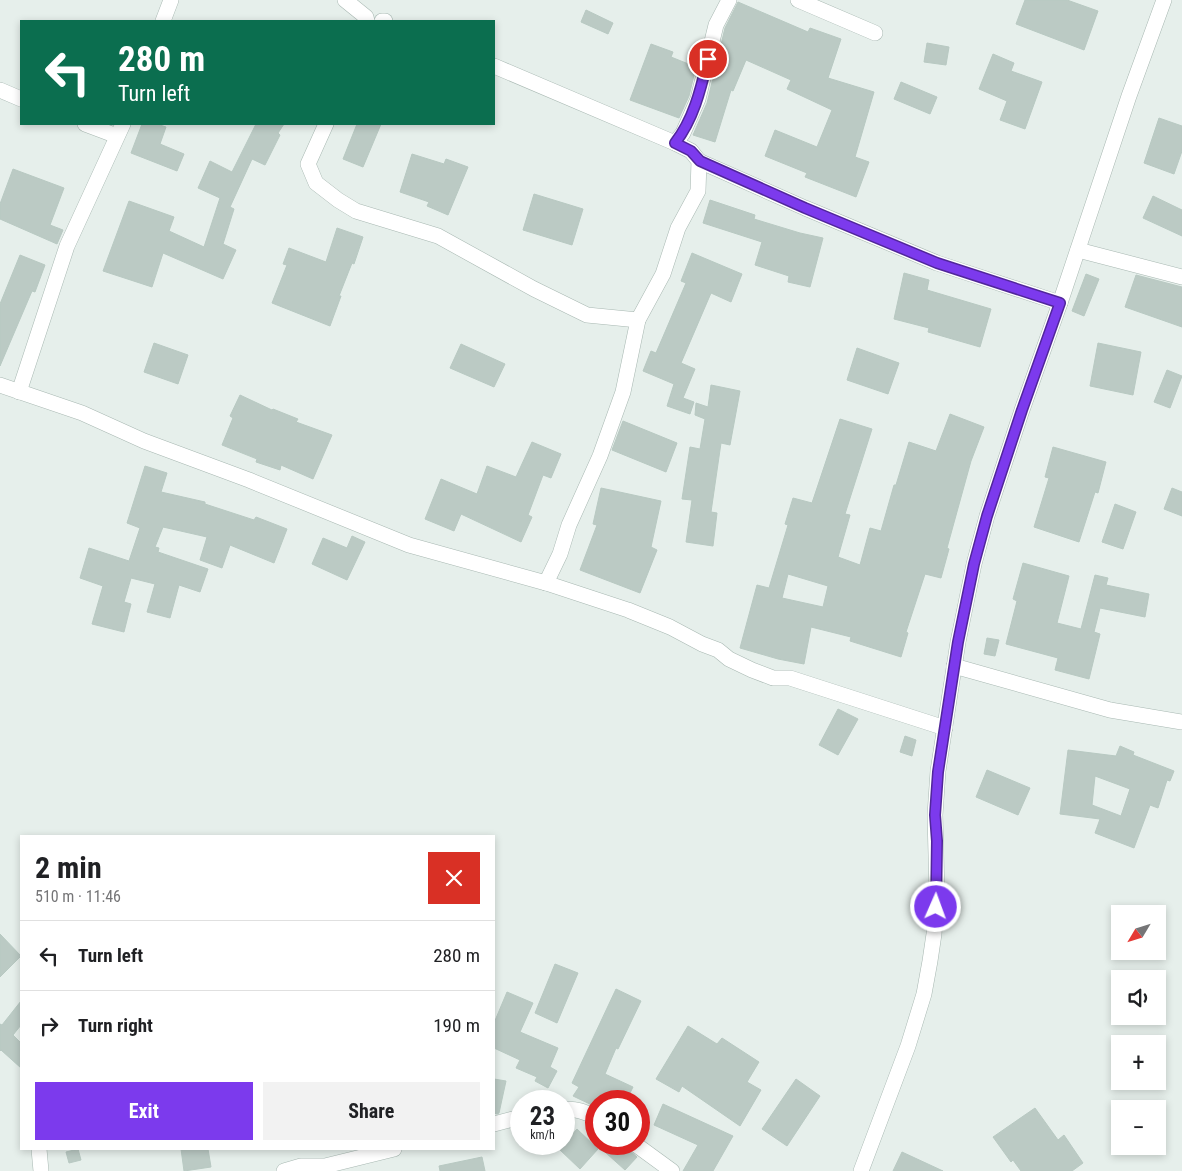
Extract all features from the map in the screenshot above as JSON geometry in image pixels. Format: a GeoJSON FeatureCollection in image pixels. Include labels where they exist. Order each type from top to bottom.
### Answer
{"type":"FeatureCollection","features":[{"type":"Feature","properties":{"kind":"street"},"geometry":{"type":"LineString","coordinates":[[163,20],[170,0]]}},
{"type":"Feature","properties":{"kind":"street"},"geometry":{"type":"LineString","coordinates":[[345,0],[366,17],[367,20]]}},
{"type":"Feature","properties":{"kind":"street"},"geometry":{"type":"LineString","coordinates":[[675,143],[683,133],[698,99],[716,25],[728,0]]}},
{"type":"Feature","properties":{"kind":"street"},"geometry":{"type":"LineString","coordinates":[[798,0],[876,33]]}},
{"type":"Feature","properties":{"kind":"street"},"geometry":{"type":"LineString","coordinates":[[861,1171],[908,1046],[927,978],[934,934],[937,894],[935,815],[938,772],[954,666],[974,564],[987,516],[1022,410],[1129,96],[1164,0]]}},
{"type":"Feature","properties":{"kind":"street"},"geometry":{"type":"LineString","coordinates":[[495,66],[675,143],[691,151],[700,161],[805,208],[937,263],[1060,303]]}},
{"type":"Feature","properties":{"kind":"street"},"geometry":{"type":"LineString","coordinates":[[0,90],[20,98]]}},
{"type":"Feature","properties":{"kind":"street"},"geometry":{"type":"LineString","coordinates":[[19,392],[67,246],[120,130],[91,125]]}},
{"type":"Feature","properties":{"kind":"street"},"geometry":{"type":"LineString","coordinates":[[326,125],[308,164],[316,183],[338,200],[356,211],[438,236],[534,289],[587,315],[638,320]]}},
{"type":"Feature","properties":{"kind":"street"},"geometry":{"type":"LineString","coordinates":[[546,583],[560,554],[569,525],[600,456],[623,392],[638,320],[664,274],[678,228],[698,191],[700,161]]}},
{"type":"Feature","properties":{"kind":"street"},"geometry":{"type":"LineString","coordinates":[[1078,250],[1182,277]]}},
{"type":"Feature","properties":{"kind":"street"},"geometry":{"type":"LineString","coordinates":[[0,385],[82,413],[144,441],[249,480],[409,545],[546,583],[628,610],[718,650],[729,659],[773,678],[790,678],[945,728]]}},
{"type":"Feature","properties":{"kind":"street"},"geometry":{"type":"LineString","coordinates":[[954,666],[1110,710],[1182,722]]}},
{"type":"Feature","properties":{"kind":"street"},"geometry":{"type":"LineString","coordinates":[[495,1124],[510,1120]]}},
{"type":"Feature","properties":{"kind":"street"},"geometry":{"type":"LineString","coordinates":[[39,1150],[41,1171]]}},
{"type":"Feature","properties":{"kind":"street"},"geometry":{"type":"LineString","coordinates":[[284,1171],[301,1166],[325,1166],[390,1150]]}},
{"type":"Feature","properties":{"kind":"street"},"geometry":{"type":"LineString","coordinates":[[650,1155],[672,1171]]}},
{"type":"Feature","properties":{"kind":"building"},"geometry":{"type":"Polygon","coordinates":[[[1025,0],[1067,0],[1098,11],[1084,50],[1016,24],[1025,0]]]}},
{"type":"Feature","properties":{"kind":"building"},"geometry":{"type":"Polygon","coordinates":[[[738,2],[808,32],[810,28],[841,39],[828,78],[874,92],[855,157],[869,162],[856,197],[805,177],[807,173],[765,156],[775,130],[817,147],[832,110],[787,89],[791,80],[746,60],[733,91],[731,90],[715,142],[693,135],[707,103],[714,74],[723,54],[719,53],[725,28],[738,2]]]}},
{"type":"Feature","properties":{"kind":"building"},"geometry":{"type":"Polygon","coordinates":[[[586,10],[613,23],[608,34],[581,22],[586,10]]]}},
{"type":"Feature","properties":{"kind":"building"},"geometry":{"type":"Polygon","coordinates":[[[927,43],[949,47],[946,65],[924,62],[927,43]]]}},
{"type":"Feature","properties":{"kind":"building"},"geometry":{"type":"Polygon","coordinates":[[[651,44],[673,52],[671,57],[696,67],[689,96],[679,118],[630,100],[651,44]]]}},
{"type":"Feature","properties":{"kind":"building"},"geometry":{"type":"Polygon","coordinates":[[[993,54],[1014,63],[1011,71],[1042,82],[1025,129],[1000,120],[1007,101],[979,89],[993,54]]]}},
{"type":"Feature","properties":{"kind":"building"},"geometry":{"type":"Polygon","coordinates":[[[901,82],[937,97],[930,114],[894,99],[901,82]]]}},
{"type":"Feature","properties":{"kind":"building"},"geometry":{"type":"Polygon","coordinates":[[[1159,118],[1182,126],[1182,151],[1174,174],[1144,163],[1159,118]]]}},
{"type":"Feature","properties":{"kind":"building"},"geometry":{"type":"Polygon","coordinates":[[[142,125],[160,125],[166,127],[160,144],[184,154],[177,171],[131,153],[142,125]]]}},
{"type":"Feature","properties":{"kind":"building"},"geometry":{"type":"Polygon","coordinates":[[[256,125],[283,125],[278,133],[280,135],[265,165],[252,159],[230,207],[234,209],[223,244],[236,250],[223,279],[163,253],[152,287],[103,271],[129,201],[174,217],[169,231],[204,247],[220,198],[198,188],[210,161],[232,172],[256,125]]]}},
{"type":"Feature","properties":{"kind":"building"},"geometry":{"type":"Polygon","coordinates":[[[357,125],[381,125],[363,167],[343,159],[357,125]]]}},
{"type":"Feature","properties":{"kind":"building"},"geometry":{"type":"Polygon","coordinates":[[[412,154],[444,164],[446,159],[468,167],[448,215],[427,206],[429,202],[400,192],[412,154]]]}},
{"type":"Feature","properties":{"kind":"building"},"geometry":{"type":"Polygon","coordinates":[[[13,169],[64,188],[50,225],[63,230],[57,244],[0,219],[0,204],[13,169]]]}},
{"type":"Feature","properties":{"kind":"building"},"geometry":{"type":"Polygon","coordinates":[[[534,194],[583,209],[572,245],[523,230],[534,194]]]}},
{"type":"Feature","properties":{"kind":"building"},"geometry":{"type":"Polygon","coordinates":[[[1153,196],[1182,210],[1182,236],[1143,218],[1153,196]]]}},
{"type":"Feature","properties":{"kind":"building"},"geometry":{"type":"Polygon","coordinates":[[[710,200],[755,215],[754,219],[823,238],[810,287],[788,282],[789,276],[755,265],[762,242],[703,223],[710,200]]]}},
{"type":"Feature","properties":{"kind":"building"},"geometry":{"type":"Polygon","coordinates":[[[337,228],[363,237],[354,264],[352,263],[339,296],[341,296],[330,326],[272,303],[287,265],[283,264],[289,248],[326,262],[337,228]]]}},
{"type":"Feature","properties":{"kind":"building"},"geometry":{"type":"Polygon","coordinates":[[[692,253],[742,274],[731,302],[711,293],[681,363],[695,369],[683,398],[694,402],[690,414],[667,406],[674,384],[643,371],[651,351],[656,353],[686,283],[681,281],[692,253]]]}},
{"type":"Feature","properties":{"kind":"building"},"geometry":{"type":"Polygon","coordinates":[[[20,255],[45,265],[35,292],[32,291],[0,366],[0,304],[20,255]]]}},
{"type":"Feature","properties":{"kind":"building"},"geometry":{"type":"Polygon","coordinates":[[[904,273],[929,280],[927,290],[991,309],[980,347],[928,332],[929,328],[894,319],[904,273]]]}},
{"type":"Feature","properties":{"kind":"building"},"geometry":{"type":"Polygon","coordinates":[[[1086,274],[1099,279],[1084,316],[1072,311],[1086,274]]]}},
{"type":"Feature","properties":{"kind":"building"},"geometry":{"type":"Polygon","coordinates":[[[1136,275],[1182,287],[1182,327],[1125,307],[1136,275]]]}},
{"type":"Feature","properties":{"kind":"building"},"geometry":{"type":"Polygon","coordinates":[[[154,343],[188,355],[178,384],[144,372],[154,343]]]}},
{"type":"Feature","properties":{"kind":"building"},"geometry":{"type":"Polygon","coordinates":[[[1098,343],[1141,352],[1133,395],[1090,386],[1098,343]]]}},
{"type":"Feature","properties":{"kind":"building"},"geometry":{"type":"Polygon","coordinates":[[[461,344],[505,364],[494,387],[450,368],[461,344]]]}},
{"type":"Feature","properties":{"kind":"building"},"geometry":{"type":"Polygon","coordinates":[[[857,348],[899,363],[888,394],[847,380],[857,348]]]}},
{"type":"Feature","properties":{"kind":"building"},"geometry":{"type":"Polygon","coordinates":[[[1167,370],[1182,376],[1170,408],[1154,402],[1167,370]]]}},
{"type":"Feature","properties":{"kind":"building"},"geometry":{"type":"Polygon","coordinates":[[[711,385],[740,391],[730,445],[721,443],[711,512],[717,513],[713,546],[686,542],[692,500],[682,499],[690,447],[700,449],[705,419],[695,415],[696,403],[708,407],[711,385]]]}},
{"type":"Feature","properties":{"kind":"building"},"geometry":{"type":"Polygon","coordinates":[[[240,395],[272,410],[298,419],[296,422],[332,435],[313,479],[281,465],[280,470],[256,462],[257,459],[222,445],[233,418],[230,416],[240,395]]]}},
{"type":"Feature","properties":{"kind":"building"},"geometry":{"type":"Polygon","coordinates":[[[950,414],[984,427],[971,461],[947,548],[949,549],[941,578],[925,574],[906,632],[908,633],[901,657],[850,641],[851,637],[811,627],[804,664],[740,648],[757,585],[769,588],[788,525],[785,524],[793,498],[812,503],[840,419],[872,429],[845,514],[850,515],[838,557],[860,565],[870,528],[881,531],[909,442],[936,451],[950,414]],[[788,574],[782,598],[823,607],[828,586],[788,574]]]}},
{"type":"Feature","properties":{"kind":"building"},"geometry":{"type":"Polygon","coordinates":[[[623,421],[677,443],[666,472],[612,450],[623,421]]]}},
{"type":"Feature","properties":{"kind":"building"},"geometry":{"type":"Polygon","coordinates":[[[532,442],[561,454],[551,478],[543,475],[528,515],[532,517],[521,542],[461,514],[454,531],[425,519],[441,479],[477,494],[487,466],[516,477],[532,442]]]}},
{"type":"Feature","properties":{"kind":"building"},"geometry":{"type":"Polygon","coordinates":[[[1053,447],[1106,462],[1098,493],[1095,492],[1079,542],[1034,527],[1049,478],[1045,477],[1053,447]]]}},
{"type":"Feature","properties":{"kind":"building"},"geometry":{"type":"Polygon","coordinates":[[[145,466],[167,473],[161,492],[205,502],[205,504],[254,520],[256,517],[287,529],[274,563],[230,545],[222,568],[200,560],[207,537],[163,527],[155,547],[159,548],[158,552],[208,569],[200,592],[179,585],[170,618],[147,612],[155,584],[131,578],[124,602],[131,604],[124,632],[92,624],[103,586],[80,578],[89,548],[129,561],[140,528],[127,523],[145,466]]]}},
{"type":"Feature","properties":{"kind":"building"},"geometry":{"type":"Polygon","coordinates":[[[601,488],[661,501],[651,547],[657,550],[640,593],[580,570],[597,525],[593,524],[601,488]]]}},
{"type":"Feature","properties":{"kind":"building"},"geometry":{"type":"Polygon","coordinates":[[[1172,488],[1182,492],[1182,516],[1164,509],[1172,488]]]}},
{"type":"Feature","properties":{"kind":"building"},"geometry":{"type":"Polygon","coordinates":[[[1115,504],[1136,512],[1123,549],[1102,542],[1115,504]]]}},
{"type":"Feature","properties":{"kind":"building"},"geometry":{"type":"Polygon","coordinates":[[[352,536],[365,542],[347,580],[312,564],[323,538],[347,548],[352,536]]]}},
{"type":"Feature","properties":{"kind":"building"},"geometry":{"type":"Polygon","coordinates":[[[1023,563],[1069,576],[1057,623],[1081,629],[1095,575],[1108,578],[1106,585],[1149,594],[1145,617],[1100,608],[1094,632],[1100,634],[1089,679],[1055,670],[1058,658],[1006,644],[1017,601],[1013,599],[1023,563]]]}},
{"type":"Feature","properties":{"kind":"building"},"geometry":{"type":"Polygon","coordinates":[[[987,638],[999,640],[995,656],[984,654],[987,638]]]}},
{"type":"Feature","properties":{"kind":"building"},"geometry":{"type":"Polygon","coordinates":[[[838,709],[858,719],[838,755],[819,745],[838,709]]]}},
{"type":"Feature","properties":{"kind":"building"},"geometry":{"type":"Polygon","coordinates":[[[905,736],[916,740],[912,756],[900,752],[905,736]]]}},
{"type":"Feature","properties":{"kind":"building"},"geometry":{"type":"Polygon","coordinates":[[[1120,746],[1134,752],[1133,755],[1174,771],[1170,781],[1167,780],[1158,808],[1150,805],[1134,848],[1095,833],[1100,819],[1060,814],[1068,750],[1116,756],[1120,746]],[[1095,776],[1092,805],[1121,816],[1130,789],[1095,776]]]}},
{"type":"Feature","properties":{"kind":"building"},"geometry":{"type":"Polygon","coordinates":[[[987,770],[1030,788],[1018,815],[976,797],[987,770]]]}},
{"type":"Feature","properties":{"kind":"building"},"geometry":{"type":"Polygon","coordinates":[[[0,934],[20,957],[0,977],[0,934]]]}},
{"type":"Feature","properties":{"kind":"building"},"geometry":{"type":"Polygon","coordinates":[[[555,964],[578,973],[557,1023],[535,1013],[555,964]]]}},
{"type":"Feature","properties":{"kind":"building"},"geometry":{"type":"Polygon","coordinates":[[[616,989],[641,1001],[618,1049],[616,1048],[605,1074],[633,1087],[632,1090],[585,1090],[585,1102],[575,1097],[579,1087],[572,1083],[616,989]]]}},
{"type":"Feature","properties":{"kind":"building"},"geometry":{"type":"Polygon","coordinates":[[[507,992],[533,1003],[520,1032],[558,1048],[550,1067],[557,1071],[548,1088],[535,1081],[537,1077],[516,1068],[520,1060],[495,1048],[495,1021],[507,992]]]}},
{"type":"Feature","properties":{"kind":"building"},"geometry":{"type":"Polygon","coordinates":[[[20,1002],[20,1026],[13,1035],[20,1042],[20,1067],[0,1051],[0,1024],[2,1025],[20,1002]]]}},
{"type":"Feature","properties":{"kind":"building"},"geometry":{"type":"Polygon","coordinates":[[[688,1026],[717,1044],[722,1038],[759,1062],[747,1082],[761,1090],[740,1126],[682,1086],[679,1092],[656,1079],[688,1026]]]}},
{"type":"Feature","properties":{"kind":"building"},"geometry":{"type":"Polygon","coordinates":[[[495,1079],[506,1081],[499,1113],[495,1113],[495,1079]]]}},
{"type":"Feature","properties":{"kind":"building"},"geometry":{"type":"Polygon","coordinates":[[[796,1079],[820,1096],[787,1146],[762,1129],[796,1079]]]}},
{"type":"Feature","properties":{"kind":"building"},"geometry":{"type":"Polygon","coordinates":[[[663,1104],[733,1136],[713,1171],[683,1171],[698,1145],[654,1125],[663,1104]]]}},
{"type":"Feature","properties":{"kind":"building"},"geometry":{"type":"Polygon","coordinates":[[[1035,1108],[1058,1140],[1064,1135],[1083,1163],[1072,1171],[1021,1171],[1013,1160],[1011,1162],[993,1137],[1035,1108]]]}},
{"type":"Feature","properties":{"kind":"building"},"geometry":{"type":"Polygon","coordinates":[[[577,1129],[585,1137],[585,1155],[593,1155],[580,1169],[565,1155],[575,1155],[575,1131],[577,1129]]]}},
{"type":"Feature","properties":{"kind":"building"},"geometry":{"type":"Polygon","coordinates":[[[78,1150],[81,1160],[69,1163],[66,1152],[78,1150]]]}},
{"type":"Feature","properties":{"kind":"building"},"geometry":{"type":"Polygon","coordinates":[[[181,1150],[208,1150],[211,1167],[184,1171],[181,1150]]]}},
{"type":"Feature","properties":{"kind":"building"},"geometry":{"type":"Polygon","coordinates":[[[902,1152],[943,1171],[893,1171],[902,1152]]]}},
{"type":"Feature","properties":{"kind":"building"},"geometry":{"type":"Polygon","coordinates":[[[608,1155],[635,1155],[637,1157],[625,1170],[608,1155]]]}},
{"type":"Feature","properties":{"kind":"building"},"geometry":{"type":"Polygon","coordinates":[[[482,1157],[485,1171],[440,1171],[439,1166],[482,1157]]]}},
{"type":"Feature","properties":{"kind":"route"},"geometry":{"type":"LineString","coordinates":[[708,59],[698,99],[683,133],[675,143],[691,151],[700,161],[805,208],[937,263],[1060,303],[987,516],[974,564],[958,642],[938,772],[935,815],[937,841],[936,907]]}}]}
